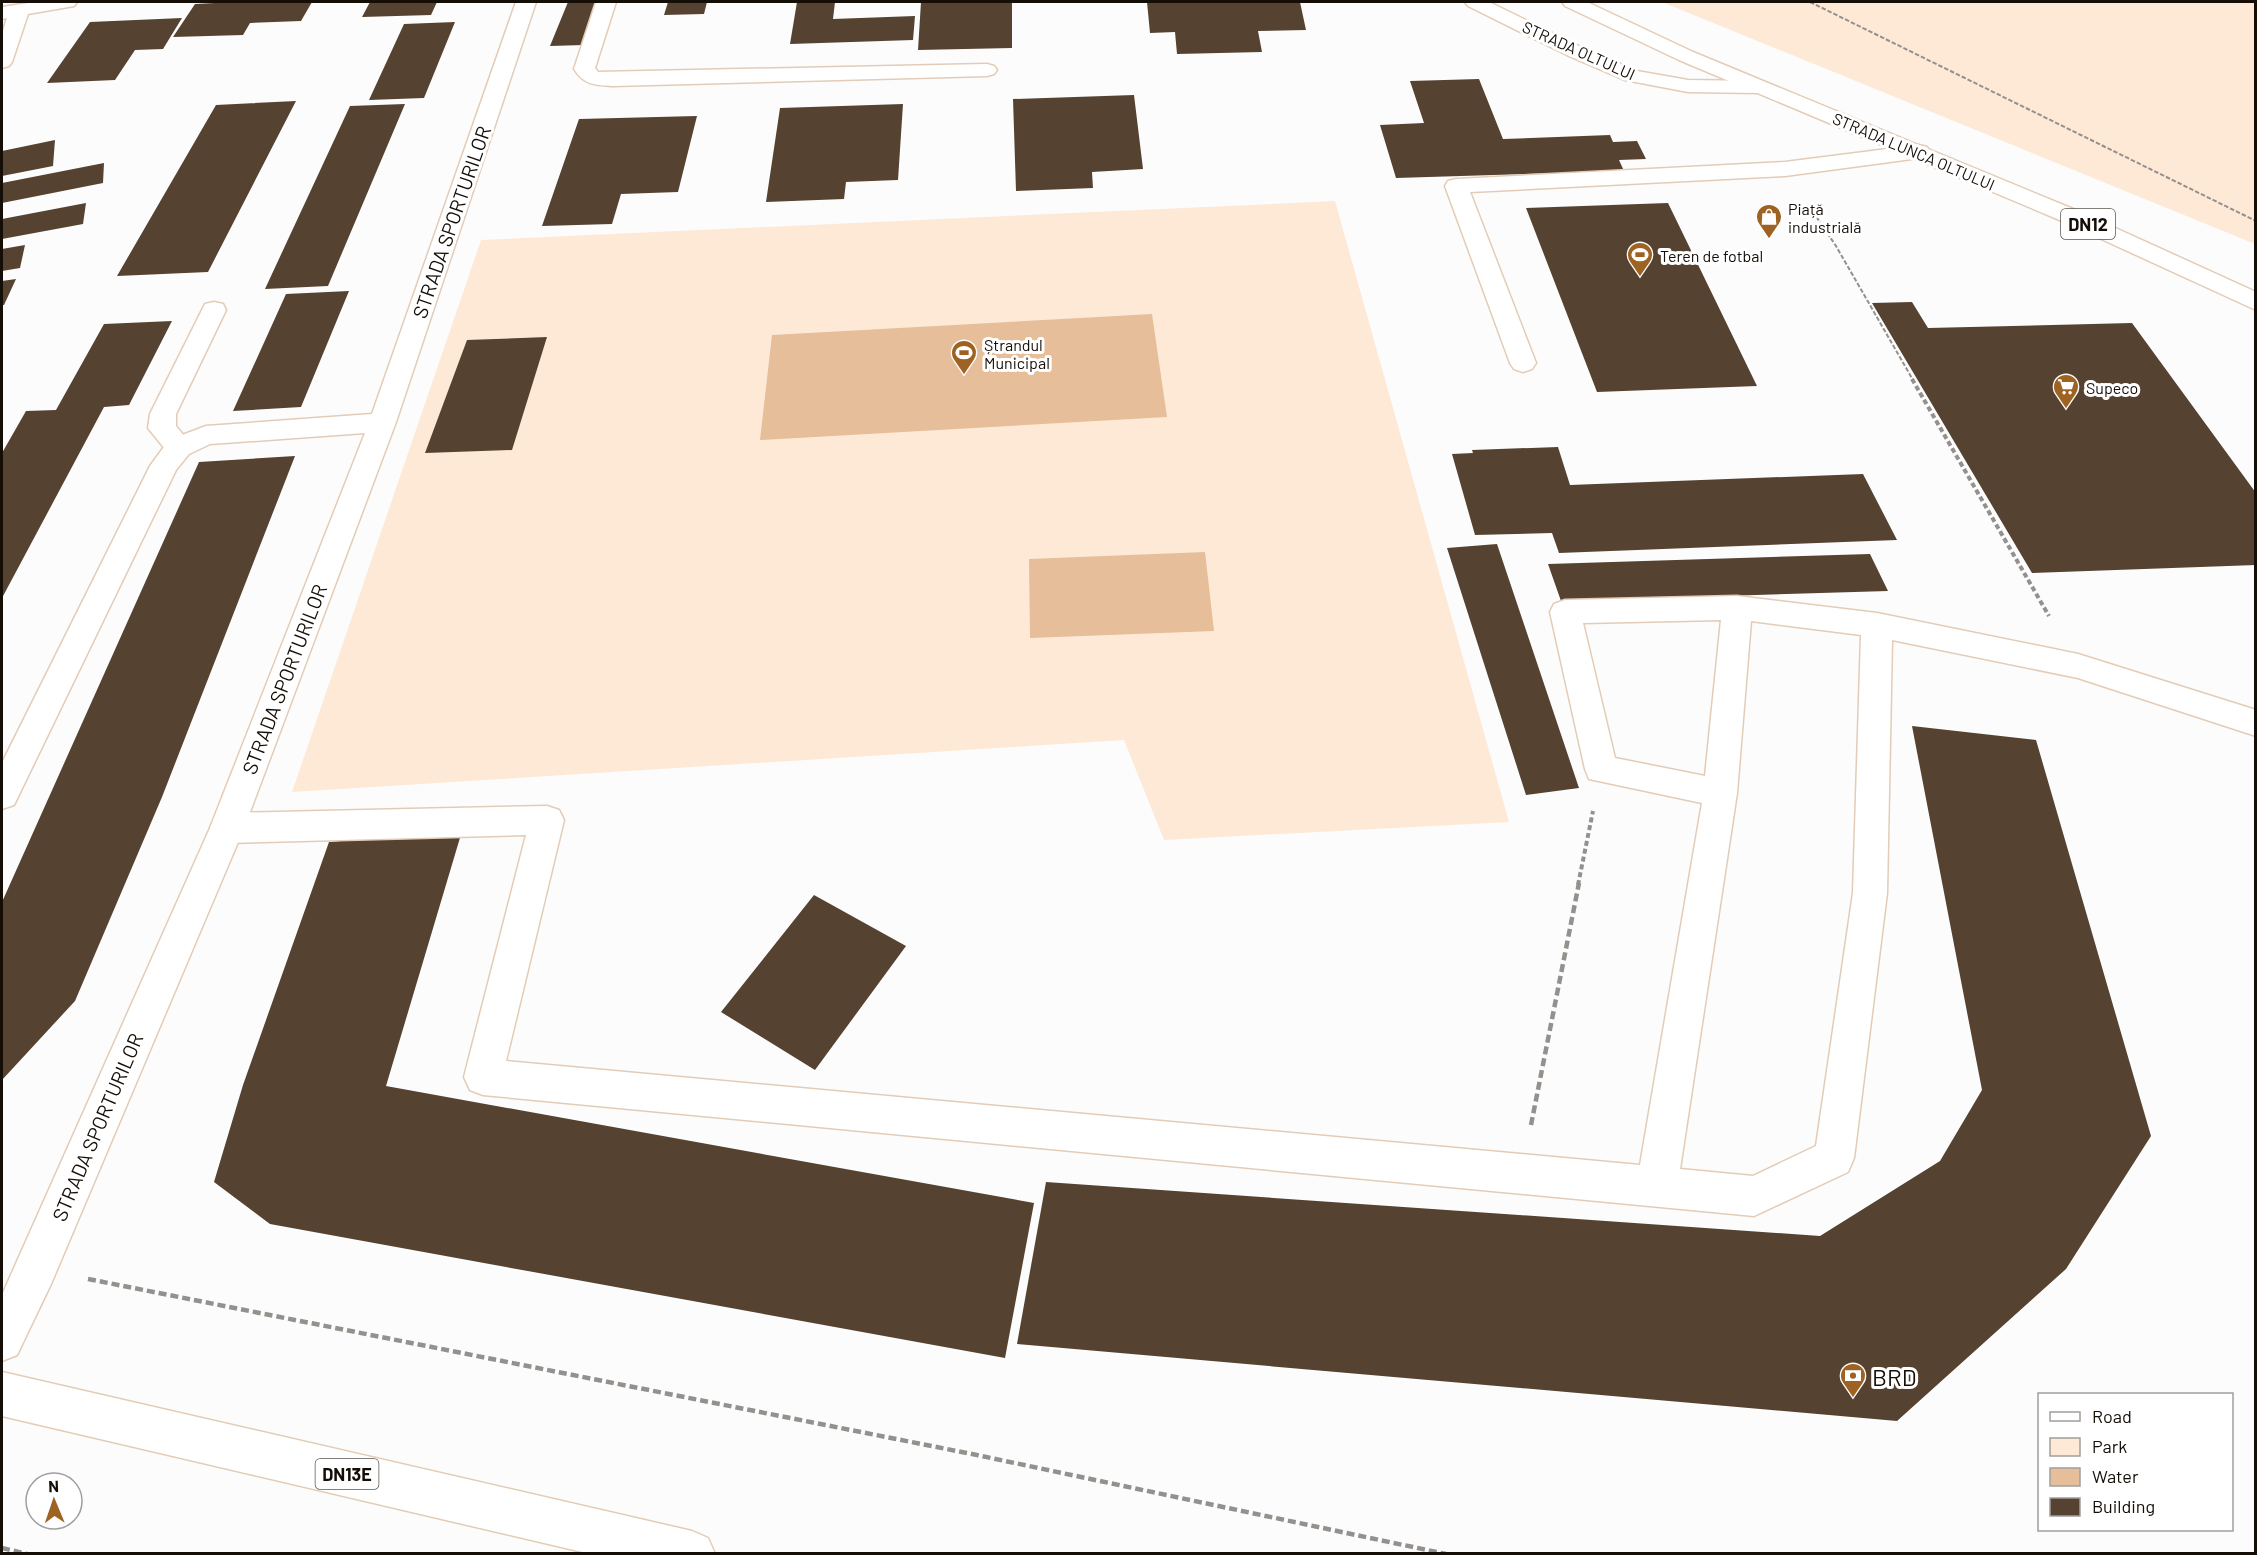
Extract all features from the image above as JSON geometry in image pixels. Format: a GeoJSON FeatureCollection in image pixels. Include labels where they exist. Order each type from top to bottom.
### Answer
{"type":"FeatureCollection","features":[{"type":"Feature","properties":{"kind":"street"},"geometry":{"type":"LineString","coordinates":[[2,62],[10,12],[67,2]]}},
{"type":"Feature","properties":{"kind":"street","name":"STRADA SPORTURILOR"},"geometry":{"type":"LineString","coordinates":[[2,1340],[36,1269],[227,828],[383,422],[526,2]]}},
{"type":"Feature","properties":{"kind":"street"},"geometry":{"type":"LineString","coordinates":[[606,2],[584,69],[592,78],[613,80],[987,70]]}},
{"type":"Feature","properties":{"kind":"street","name":"STRADA OLTULUI"},"geometry":{"type":"LineString","coordinates":[[1475,2],[1574,51],[1632,76],[1688,86],[1759,87]]}},
{"type":"Feature","properties":{"kind":"street","name":"STRADA LUNCA OLTULUI"},"geometry":{"type":"LineString","coordinates":[[1572,2],[1759,87],[2070,216],[2256,302]]}},
{"type":"Feature","properties":{"kind":"street"},"geometry":{"type":"LineString","coordinates":[[1523,363],[1456,186],[1785,169],[1919,152]]}},
{"type":"Feature","properties":{"kind":"street"},"geometry":{"type":"LineString","coordinates":[[179,447],[162,429],[163,414],[214,310]]}},
{"type":"Feature","properties":{"kind":"street"},"geometry":{"type":"LineString","coordinates":[[2,795],[164,466],[179,447],[206,435],[383,422]]}},
{"type":"Feature","properties":{"kind":"street"},"geometry":{"type":"LineString","coordinates":[[1720,793],[1601,769],[1565,612],[1737,608],[1877,625],[2078,666],[2256,723]]}},
{"type":"Feature","properties":{"kind":"street"},"geometry":{"type":"LineString","coordinates":[[1657,1186],[1720,793],[1737,608]]}},
{"type":"Feature","properties":{"kind":"street"},"geometry":{"type":"LineString","coordinates":[[227,828],[547,820],[483,1077],[1754,1196],[1834,1158],[1870,893],[1877,625]]}},
{"type":"Feature","properties":{"kind":"street","name":"DN13E"},"geometry":{"type":"LineString","coordinates":[[2,1394],[692,1554]]}},
{"type":"Feature","properties":{"kind":"path"},"geometry":{"type":"LineString","coordinates":[[1810,2],[2256,221]]}},
{"type":"Feature","properties":{"kind":"path"},"geometry":{"type":"LineString","coordinates":[[1785,169],[1836,246],[2078,666]]}},
{"type":"Feature","properties":{"kind":"path"},"geometry":{"type":"LineString","coordinates":[[1521,1174],[1601,769]]}},
{"type":"Feature","properties":{"kind":"path"},"geometry":{"type":"LineString","coordinates":[[36,1269],[972,1454],[1446,1554]]}},
{"type":"Feature","properties":{"kind":"path"},"geometry":{"type":"LineString","coordinates":[[2,1548],[27,1554]]}},
{"type":"Feature","properties":{"kind":"green space"},"geometry":{"type":"Polygon","coordinates":[[[1662,2],[2255,2],[2255,244],[1662,2]]]}},
{"type":"Feature","properties":{"kind":"green space"},"geometry":{"type":"Polygon","coordinates":[[[1335,201],[1509,822],[1164,840],[1124,740],[292,792],[481,240],[1335,201]]]}},
{"type":"Feature","properties":{"kind":"water","name":"Ștrandul Municipal"},"geometry":{"type":"Polygon","coordinates":[[[1152,314],[1167,417],[760,440],[772,335],[1152,314]]]}},
{"type":"Feature","properties":{"kind":"water"},"geometry":{"type":"Polygon","coordinates":[[[1205,552],[1214,631],[1030,638],[1029,559],[1205,552]]]}},
{"type":"Feature","properties":{"kind":"building"},"geometry":{"type":"Polygon","coordinates":[[[312,2],[301,21],[250,23],[243,35],[173,37],[195,4],[312,2]]]}},
{"type":"Feature","properties":{"kind":"building"},"geometry":{"type":"Polygon","coordinates":[[[370,2],[437,2],[431,15],[362,17],[370,2]]]}},
{"type":"Feature","properties":{"kind":"building"},"geometry":{"type":"Polygon","coordinates":[[[568,2],[600,2],[584,45],[550,46],[568,2]]]}},
{"type":"Feature","properties":{"kind":"building"},"geometry":{"type":"Polygon","coordinates":[[[668,2],[707,2],[704,14],[664,15],[668,2]]]}},
{"type":"Feature","properties":{"kind":"building"},"geometry":{"type":"Polygon","coordinates":[[[797,2],[835,2],[833,19],[915,16],[913,40],[790,44],[797,2]]]}},
{"type":"Feature","properties":{"kind":"building"},"geometry":{"type":"Polygon","coordinates":[[[921,2],[1012,2],[1012,48],[918,50],[921,2]]]}},
{"type":"Feature","properties":{"kind":"building"},"geometry":{"type":"Polygon","coordinates":[[[1147,2],[1300,2],[1306,30],[1258,31],[1262,52],[1177,54],[1175,32],[1150,33],[1147,2]]]}},
{"type":"Feature","properties":{"kind":"building"},"geometry":{"type":"Polygon","coordinates":[[[182,18],[163,49],[135,50],[115,80],[47,83],[90,22],[182,18]]]}},
{"type":"Feature","properties":{"kind":"building"},"geometry":{"type":"Polygon","coordinates":[[[455,22],[424,98],[369,100],[404,24],[455,22]]]}},
{"type":"Feature","properties":{"kind":"building"},"geometry":{"type":"Polygon","coordinates":[[[1479,79],[1503,139],[1610,135],[1613,142],[1637,141],[1646,159],[1619,160],[1624,171],[1396,178],[1380,125],[1424,123],[1410,81],[1479,79]]]}},
{"type":"Feature","properties":{"kind":"building"},"geometry":{"type":"Polygon","coordinates":[[[1134,95],[1143,169],[1092,172],[1093,188],[1016,191],[1013,99],[1134,95]]]}},
{"type":"Feature","properties":{"kind":"building"},"geometry":{"type":"Polygon","coordinates":[[[296,101],[208,272],[117,276],[216,105],[296,101]]]}},
{"type":"Feature","properties":{"kind":"building"},"geometry":{"type":"Polygon","coordinates":[[[405,104],[328,286],[265,289],[350,106],[405,104]]]}},
{"type":"Feature","properties":{"kind":"building"},"geometry":{"type":"Polygon","coordinates":[[[903,104],[898,180],[846,182],[844,199],[766,202],[780,108],[903,104]]]}},
{"type":"Feature","properties":{"kind":"building"},"geometry":{"type":"Polygon","coordinates":[[[697,116],[678,192],[621,194],[612,224],[542,226],[579,119],[697,116]]]}},
{"type":"Feature","properties":{"kind":"building"},"geometry":{"type":"Polygon","coordinates":[[[55,140],[53,166],[2,176],[2,151],[55,140]]]}},
{"type":"Feature","properties":{"kind":"building"},"geometry":{"type":"Polygon","coordinates":[[[104,163],[103,183],[2,203],[2,183],[104,163]]]}},
{"type":"Feature","properties":{"kind":"building"},"geometry":{"type":"Polygon","coordinates":[[[86,203],[83,224],[2,239],[2,219],[86,203]]]}},
{"type":"Feature","properties":{"kind":"building","name":"Teren de fotbal"},"geometry":{"type":"Polygon","coordinates":[[[1668,203],[1757,386],[1597,392],[1526,208],[1668,203]]]}},
{"type":"Feature","properties":{"kind":"building"},"geometry":{"type":"Polygon","coordinates":[[[25,245],[20,268],[2,271],[2,249],[25,245]]]}},
{"type":"Feature","properties":{"kind":"building"},"geometry":{"type":"Polygon","coordinates":[[[16,279],[4,305],[2,305],[2,281],[16,279]]]}},
{"type":"Feature","properties":{"kind":"building"},"geometry":{"type":"Polygon","coordinates":[[[349,291],[301,407],[233,411],[286,294],[349,291]]]}},
{"type":"Feature","properties":{"kind":"building","name":"Supeco"},"geometry":{"type":"Polygon","coordinates":[[[1912,302],[1928,328],[2132,323],[2256,493],[2256,565],[2032,573],[1872,303],[1912,302]]]}},
{"type":"Feature","properties":{"kind":"building"},"geometry":{"type":"Polygon","coordinates":[[[172,321],[129,405],[104,407],[2,598],[2,453],[26,411],[56,410],[104,324],[172,321]]]}},
{"type":"Feature","properties":{"kind":"building"},"geometry":{"type":"Polygon","coordinates":[[[547,337],[512,450],[425,453],[467,340],[547,337]]]}},
{"type":"Feature","properties":{"kind":"building"},"geometry":{"type":"Polygon","coordinates":[[[1558,447],[1570,485],[1863,474],[1897,540],[1559,553],[1552,533],[1475,535],[1452,454],[1473,453],[1472,450],[1558,447]]]}},
{"type":"Feature","properties":{"kind":"building"},"geometry":{"type":"Polygon","coordinates":[[[295,456],[162,797],[75,1001],[2,1080],[2,902],[199,462],[295,456]]]}},
{"type":"Feature","properties":{"kind":"building"},"geometry":{"type":"Polygon","coordinates":[[[1497,544],[1579,788],[1526,795],[1447,548],[1497,544]]]}},
{"type":"Feature","properties":{"kind":"building"},"geometry":{"type":"Polygon","coordinates":[[[1870,554],[1888,591],[1561,601],[1548,564],[1870,554]]]}},
{"type":"Feature","properties":{"kind":"building"},"geometry":{"type":"Polygon","coordinates":[[[1912,726],[2036,740],[2151,1136],[2066,1269],[1897,1421],[1017,1344],[1046,1182],[1820,1236],[1940,1161],[1982,1090],[1912,726]]]}},
{"type":"Feature","properties":{"kind":"building"},"geometry":{"type":"Polygon","coordinates":[[[462,831],[386,1086],[1034,1203],[1005,1358],[270,1224],[214,1182],[243,1085],[329,842],[462,831]]]}},
{"type":"Feature","properties":{"kind":"building"},"geometry":{"type":"Polygon","coordinates":[[[814,895],[906,946],[815,1070],[721,1012],[814,895]]]}},
{"type":"Feature","properties":{"kind":"place","name":"Piață industrială"},"geometry":{"type":"Point","coordinates":[1769,240]}},
{"type":"Feature","properties":{"kind":"place","name":"Teren de fotbal"},"geometry":{"type":"Point","coordinates":[1640,278]}},
{"type":"Feature","properties":{"kind":"place","name":"Ștrandul Municipal"},"geometry":{"type":"Point","coordinates":[964,376]}},
{"type":"Feature","properties":{"kind":"place","name":"Supeco"},"geometry":{"type":"Point","coordinates":[2066,410]}},
{"type":"Feature","properties":{"kind":"place","name":"BRD"},"geometry":{"type":"Point","coordinates":[1853,1399]}}]}
